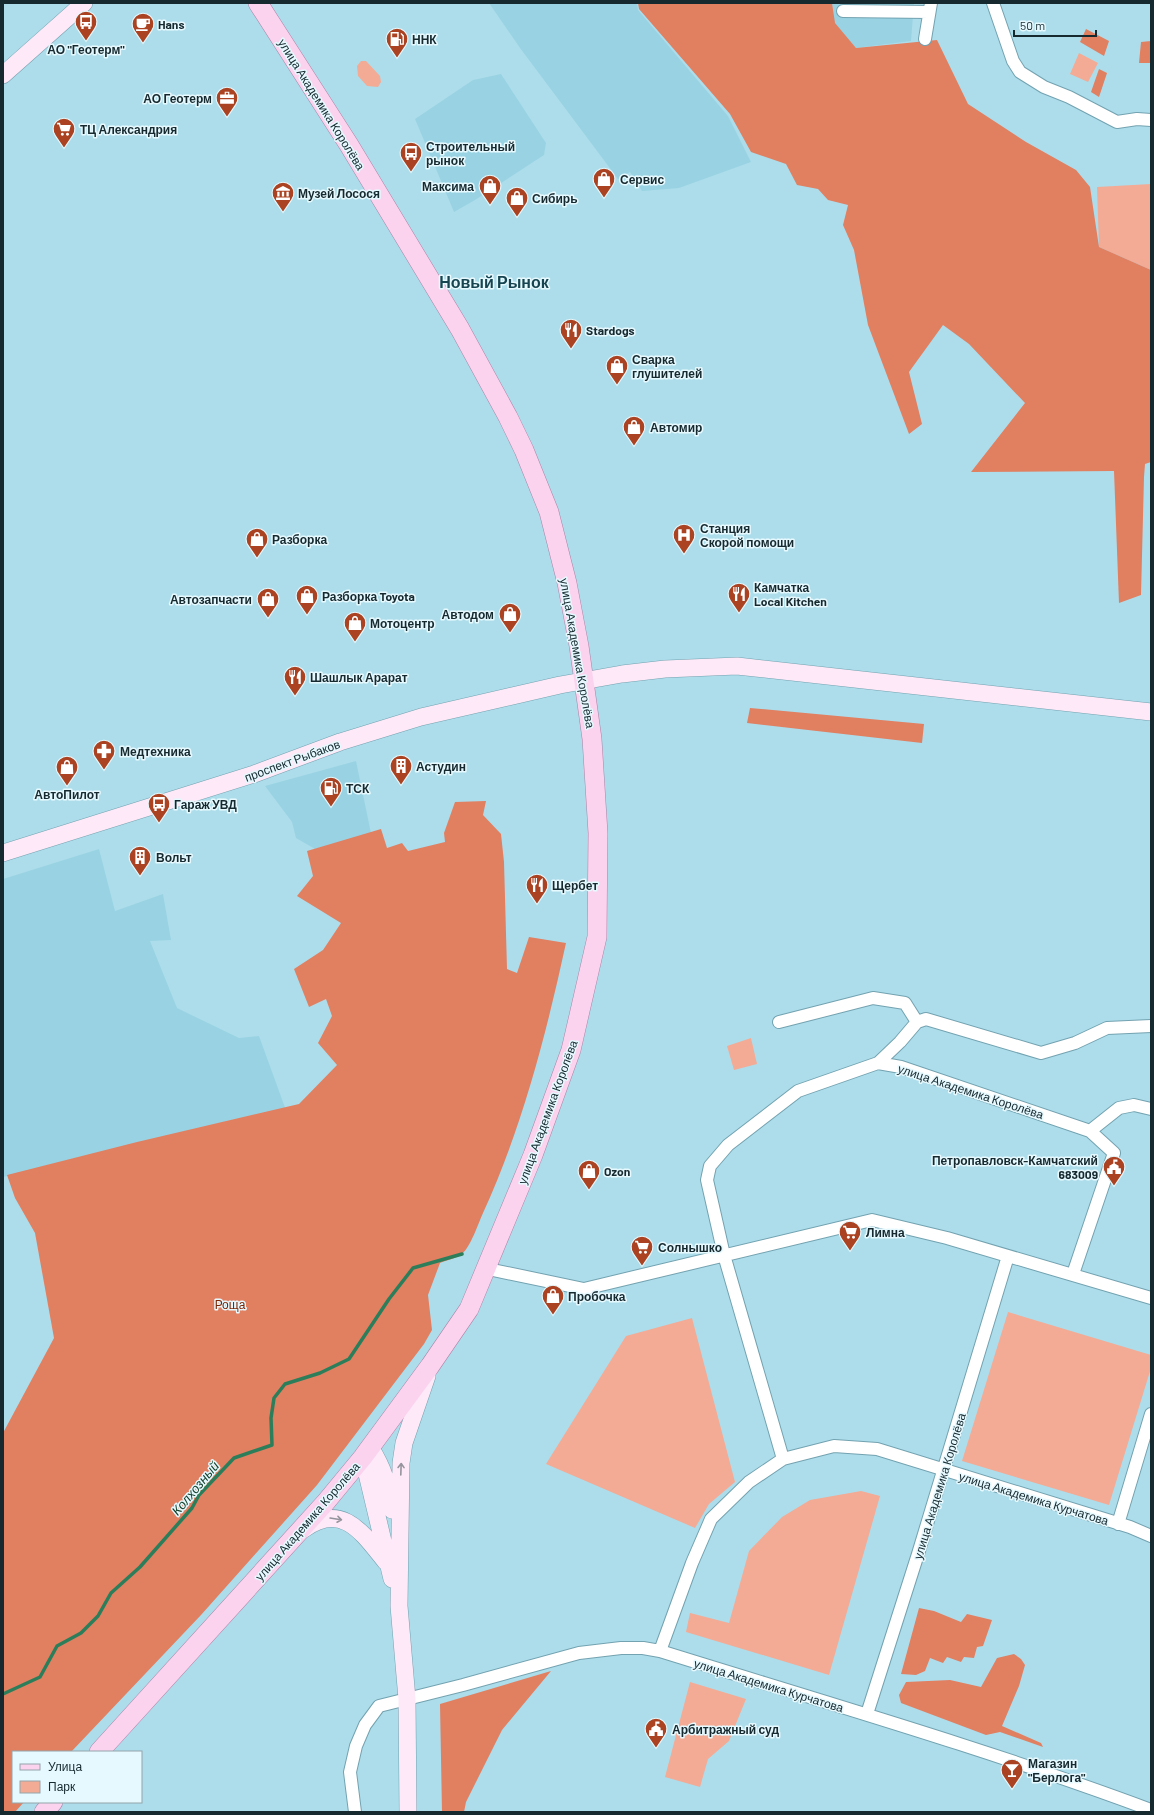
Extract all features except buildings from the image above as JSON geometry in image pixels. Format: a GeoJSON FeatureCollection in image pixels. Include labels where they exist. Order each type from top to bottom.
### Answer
{"type":"FeatureCollection","features":[{"type":"Feature","properties":{"kind":"main road"},"geometry":{"type":"LineString","coordinates":[[3,75],[73,9],[84,3]]}},
{"type":"Feature","properties":{"kind":"main road","name":"улица Академика Королёва"},"geometry":{"type":"LineString","coordinates":[[99,1751],[300,1531],[367,1452],[469,1310],[488,1269],[533,1155],[571,1050],[597,937],[598,833],[592,739],[584,680],[567,583],[548,512],[517,437],[442,299],[349,145],[258,3]]}},
{"type":"Feature","properties":{"kind":"main road","name":"проспект Рыбаков"},"geometry":{"type":"LineString","coordinates":[[3,853],[254,774],[340,742],[421,718],[584,680],[665,669],[737,666],[1151,712]]}},
{"type":"Feature","properties":{"kind":"main road"},"geometry":{"type":"LineString","coordinates":[[408,1812],[407,1699],[399,1606],[401,1463],[404,1443],[430,1366]]}},
{"type":"Feature","properties":{"kind":"main road"},"geometry":{"type":"LineString","coordinates":[[367,1452],[382,1467],[386,1476],[399,1550]]}},
{"type":"Feature","properties":{"kind":"main road"},"geometry":{"type":"LineString","coordinates":[[367,1452],[399,1606]]}},
{"type":"Feature","properties":{"kind":"main road"},"geometry":{"type":"LineString","coordinates":[[300,1531],[315,1521],[330,1518],[341,1519],[352,1524],[360,1531],[390,1567]]}},
{"type":"Feature","properties":{"kind":"main road"},"geometry":{"type":"LineString","coordinates":[[44,1812],[52,1803]]}},
{"type":"Feature","properties":{"kind":"street"},"geometry":{"type":"LineString","coordinates":[[993,3],[1013,61],[1020,72],[1044,87],[1117,122],[1137,119],[1151,120]]}},
{"type":"Feature","properties":{"kind":"street"},"geometry":{"type":"LineString","coordinates":[[843,11],[930,7],[925,39]]}},
{"type":"Feature","properties":{"kind":"street"},"geometry":{"type":"LineString","coordinates":[[779,1022],[873,998],[906,1003],[917,1022]]}},
{"type":"Feature","properties":{"kind":"street"},"geometry":{"type":"LineString","coordinates":[[878,1063],[900,1042],[917,1022],[926,1019],[1041,1053],[1075,1043],[1107,1028],[1151,1026]]}},
{"type":"Feature","properties":{"kind":"street","name":"улица Академика Королёва"},"geometry":{"type":"LineString","coordinates":[[783,1459],[724,1255],[707,1180],[710,1166],[728,1145],[798,1090],[878,1063],[901,1067],[1090,1131]]}},
{"type":"Feature","properties":{"kind":"street"},"geometry":{"type":"LineString","coordinates":[[1073,1274],[1114,1153],[1090,1131],[1119,1108],[1134,1105],[1151,1109]]}},
{"type":"Feature","properties":{"kind":"street"},"geometry":{"type":"LineString","coordinates":[[488,1269],[584,1289],[872,1220],[932,1234],[1151,1298]]}},
{"type":"Feature","properties":{"kind":"street","name":"улица Академика Королёва"},"geometry":{"type":"LineString","coordinates":[[867,1714],[944,1471],[1008,1256]]}},
{"type":"Feature","properties":{"kind":"street","name":"улица Академика Курчатова"},"geometry":{"type":"LineString","coordinates":[[1118,1524],[1151,1414]]}},
{"type":"Feature","properties":{"kind":"street","name":"улица Академика Курчатова"},"geometry":{"type":"LineString","coordinates":[[660,1651],[692,1563],[711,1519],[749,1482],[783,1459],[834,1446],[877,1449],[1118,1524],[1151,1536]]}},
{"type":"Feature","properties":{"kind":"street","name":"улица Академика Курчатова"},"geometry":{"type":"LineString","coordinates":[[355,1812],[350,1772],[356,1746],[365,1725],[379,1706],[463,1686],[579,1653],[620,1648],[644,1648],[660,1651],[867,1714],[1048,1773],[1151,1810]]}},
{"type":"Feature","properties":{"kind":"shaded area"},"geometry":{"type":"Polygon","coordinates":[[[489,3],[637,3],[638,10],[728,116],[751,162],[679,188],[642,191],[630,172],[618,179],[520,48],[489,3]]]}},
{"type":"Feature","properties":{"kind":"shaded area"},"geometry":{"type":"Polygon","coordinates":[[[832,3],[914,3],[911,41],[856,48],[834,23],[832,3]]]}},
{"type":"Feature","properties":{"kind":"shaded area"},"geometry":{"type":"Polygon","coordinates":[[[501,74],[546,143],[544,155],[454,212],[415,119],[473,80],[501,74]]]}},
{"type":"Feature","properties":{"kind":"shaded area"},"geometry":{"type":"Polygon","coordinates":[[[356,761],[371,833],[315,849],[296,838],[292,822],[265,786],[356,761]]]}},
{"type":"Feature","properties":{"kind":"shaded area"},"geometry":{"type":"Polygon","coordinates":[[[99,849],[115,911],[163,894],[171,940],[150,941],[177,1008],[239,1038],[259,1036],[287,1113],[3,1177],[3,879],[99,849]]]}},
{"type":"Feature","properties":{"kind":"green space"},"geometry":{"type":"Polygon","coordinates":[[[638,3],[832,3],[835,23],[856,48],[937,40],[968,104],[1026,142],[1076,170],[1090,187],[1099,247],[1151,270],[1151,462],[1145,464],[1144,477],[1141,595],[1119,603],[1114,471],[971,472],[1025,403],[969,344],[943,325],[909,372],[922,424],[909,434],[868,325],[854,250],[843,225],[848,205],[828,200],[818,189],[797,185],[786,164],[751,152],[730,114],[639,9],[638,3]]]}},
{"type":"Feature","properties":{"kind":"green space"},"geometry":{"type":"Polygon","coordinates":[[[1086,29],[1109,41],[1104,56],[1080,42],[1086,29]]]}},
{"type":"Feature","properties":{"kind":"green space"},"geometry":{"type":"Polygon","coordinates":[[[1151,41],[1151,63],[1139,63],[1141,42],[1151,41]]]}},
{"type":"Feature","properties":{"kind":"green space"},"geometry":{"type":"Polygon","coordinates":[[[1079,53],[1098,63],[1088,82],[1070,74],[1079,53]]]}},
{"type":"Feature","properties":{"kind":"green space"},"geometry":{"type":"Polygon","coordinates":[[[361,61],[366,61],[380,76],[381,82],[378,87],[367,86],[358,76],[357,66],[361,61]]]}},
{"type":"Feature","properties":{"kind":"green space"},"geometry":{"type":"Polygon","coordinates":[[[1099,69],[1107,73],[1099,97],[1091,92],[1099,69]]]}},
{"type":"Feature","properties":{"kind":"green space"},"geometry":{"type":"Polygon","coordinates":[[[1151,184],[1151,270],[1099,247],[1097,187],[1151,184]]]}},
{"type":"Feature","properties":{"kind":"green space"},"geometry":{"type":"Polygon","coordinates":[[[750,708],[924,724],[922,743],[747,723],[750,708]]]}},
{"type":"Feature","properties":{"kind":"green space","name":"Роща"},"geometry":{"type":"Polygon","coordinates":[[[486,801],[483,815],[501,834],[504,862],[507,969],[517,973],[529,937],[566,943],[532,1081],[510,1148],[468,1246],[460,1255],[440,1263],[428,1295],[432,1330],[424,1344],[317,1485],[201,1615],[72,1751],[12,1751],[12,1803],[23,1803],[15,1812],[3,1812],[3,1433],[54,1338],[35,1233],[15,1198],[7,1175],[137,1142],[299,1104],[337,1065],[318,1043],[332,1016],[326,999],[309,1007],[294,969],[323,950],[341,923],[297,896],[313,876],[307,851],[381,829],[387,848],[402,843],[408,851],[445,842],[444,833],[455,802],[486,801]]]}},
{"type":"Feature","properties":{"kind":"green space"},"geometry":{"type":"Polygon","coordinates":[[[751,1038],[757,1064],[734,1070],[727,1046],[751,1038]]]}},
{"type":"Feature","properties":{"kind":"green space"},"geometry":{"type":"Polygon","coordinates":[[[1008,1312],[1151,1355],[1151,1368],[1109,1505],[962,1461],[1008,1312]]]}},
{"type":"Feature","properties":{"kind":"green space"},"geometry":{"type":"Polygon","coordinates":[[[692,1318],[735,1482],[709,1504],[695,1528],[546,1464],[626,1336],[692,1318]]]}},
{"type":"Feature","properties":{"kind":"green space"},"geometry":{"type":"Polygon","coordinates":[[[861,1491],[880,1496],[829,1675],[686,1632],[690,1613],[729,1623],[749,1551],[782,1517],[810,1500],[861,1491]]]}},
{"type":"Feature","properties":{"kind":"green space"},"geometry":{"type":"Polygon","coordinates":[[[919,1608],[934,1611],[961,1622],[967,1614],[992,1620],[983,1646],[977,1647],[974,1658],[964,1657],[961,1662],[947,1657],[943,1663],[930,1658],[925,1671],[916,1675],[901,1674],[919,1608]]]}},
{"type":"Feature","properties":{"kind":"green space"},"geometry":{"type":"Polygon","coordinates":[[[1014,1654],[1021,1659],[1025,1665],[1019,1686],[1002,1726],[1041,1743],[1043,1747],[1000,1732],[986,1735],[901,1703],[899,1695],[906,1682],[950,1680],[981,1687],[997,1658],[1014,1654]]]}},
{"type":"Feature","properties":{"kind":"green space"},"geometry":{"type":"Polygon","coordinates":[[[551,1671],[502,1730],[466,1802],[464,1812],[442,1812],[440,1704],[551,1671]]]}},
{"type":"Feature","properties":{"kind":"green space"},"geometry":{"type":"Polygon","coordinates":[[[690,1682],[746,1699],[729,1741],[708,1759],[700,1787],[665,1777],[690,1682]]]}},
{"type":"Feature","properties":{"kind":"waterway","name":"Колхозный"},"geometry":{"type":"LineString","coordinates":[[3,1694],[40,1677],[57,1646],[81,1633],[98,1616],[111,1593],[140,1567],[192,1508],[199,1495],[234,1458],[272,1445],[271,1418],[274,1398],[285,1384],[320,1373],[349,1359],[389,1299],[413,1268],[462,1254]]}},
{"type":"Feature","properties":{"kind":"place","name":"АО \"Геотерм\""},"geometry":{"type":"Point","coordinates":[86,42]}},
{"type":"Feature","properties":{"kind":"place","name":"Hans"},"geometry":{"type":"Point","coordinates":[143,44]}},
{"type":"Feature","properties":{"kind":"place","name":"ННК"},"geometry":{"type":"Point","coordinates":[397,58]}},
{"type":"Feature","properties":{"kind":"place","name":"АО Геотерм"},"geometry":{"type":"Point","coordinates":[227,118]}},
{"type":"Feature","properties":{"kind":"place","name":"ТЦ Александрия"},"geometry":{"type":"Point","coordinates":[64,148]}},
{"type":"Feature","properties":{"kind":"place","name":"Строительный рынок"},"geometry":{"type":"Point","coordinates":[411,172]}},
{"type":"Feature","properties":{"kind":"place","name":"Сервис"},"geometry":{"type":"Point","coordinates":[604,198]}},
{"type":"Feature","properties":{"kind":"place","name":"Максима"},"geometry":{"type":"Point","coordinates":[490,206]}},
{"type":"Feature","properties":{"kind":"place","name":"Музей Лосося"},"geometry":{"type":"Point","coordinates":[283,212]}},
{"type":"Feature","properties":{"kind":"place","name":"Сибирь"},"geometry":{"type":"Point","coordinates":[517,218]}},
{"type":"Feature","properties":{"kind":"place","name":"Stardogs"},"geometry":{"type":"Point","coordinates":[571,350]}},
{"type":"Feature","properties":{"kind":"place","name":"Сварка глушителей"},"geometry":{"type":"Point","coordinates":[617,386]}},
{"type":"Feature","properties":{"kind":"place","name":"Автомир"},"geometry":{"type":"Point","coordinates":[634,446]}},
{"type":"Feature","properties":{"kind":"place","name":"Станция Скорой помощи"},"geometry":{"type":"Point","coordinates":[684,554]}},
{"type":"Feature","properties":{"kind":"place","name":"Разборка"},"geometry":{"type":"Point","coordinates":[257,558]}},
{"type":"Feature","properties":{"kind":"place","name":"Камчатка Local Kitchen"},"geometry":{"type":"Point","coordinates":[739,614]}},
{"type":"Feature","properties":{"kind":"place","name":"Разборка Toyota"},"geometry":{"type":"Point","coordinates":[307,616]}},
{"type":"Feature","properties":{"kind":"place","name":"Автозапчасти"},"geometry":{"type":"Point","coordinates":[268,618]}},
{"type":"Feature","properties":{"kind":"place","name":"Автодом"},"geometry":{"type":"Point","coordinates":[510,634]}},
{"type":"Feature","properties":{"kind":"place","name":"Мотоцентр"},"geometry":{"type":"Point","coordinates":[355,642]}},
{"type":"Feature","properties":{"kind":"place","name":"Шашлык Арарат"},"geometry":{"type":"Point","coordinates":[295,696]}},
{"type":"Feature","properties":{"kind":"place","name":"Медтехника"},"geometry":{"type":"Point","coordinates":[104,770]}},
{"type":"Feature","properties":{"kind":"place","name":"АвтоПилот"},"geometry":{"type":"Point","coordinates":[67,786]}},
{"type":"Feature","properties":{"kind":"place","name":"Астудин"},"geometry":{"type":"Point","coordinates":[401,786]}},
{"type":"Feature","properties":{"kind":"place","name":"ТСК"},"geometry":{"type":"Point","coordinates":[331,808]}},
{"type":"Feature","properties":{"kind":"place","name":"Гараж УВД"},"geometry":{"type":"Point","coordinates":[159,824]}},
{"type":"Feature","properties":{"kind":"place","name":"Вольт"},"geometry":{"type":"Point","coordinates":[140,876]}},
{"type":"Feature","properties":{"kind":"place","name":"Щербет"},"geometry":{"type":"Point","coordinates":[537,904]}},
{"type":"Feature","properties":{"kind":"place","name":"Петропавловск-Камчатский 683009"},"geometry":{"type":"Point","coordinates":[1114,1186]}},
{"type":"Feature","properties":{"kind":"place","name":"Ozon"},"geometry":{"type":"Point","coordinates":[589,1190]}},
{"type":"Feature","properties":{"kind":"place","name":"Лимна"},"geometry":{"type":"Point","coordinates":[850,1252]}},
{"type":"Feature","properties":{"kind":"place","name":"Солнышко"},"geometry":{"type":"Point","coordinates":[642,1266]}},
{"type":"Feature","properties":{"kind":"place","name":"Пробочка"},"geometry":{"type":"Point","coordinates":[553,1316]}},
{"type":"Feature","properties":{"kind":"place","name":"Арбитражный суд"},"geometry":{"type":"Point","coordinates":[656,1748]}},
{"type":"Feature","properties":{"kind":"place","name":"Магазин \"Берлога\""},"geometry":{"type":"Point","coordinates":[1012,1790]}},
{"type":"Feature","properties":{"kind":"district","name":"Новый Рынок"},"geometry":{"type":"Point","coordinates":[494,281]}}]}
